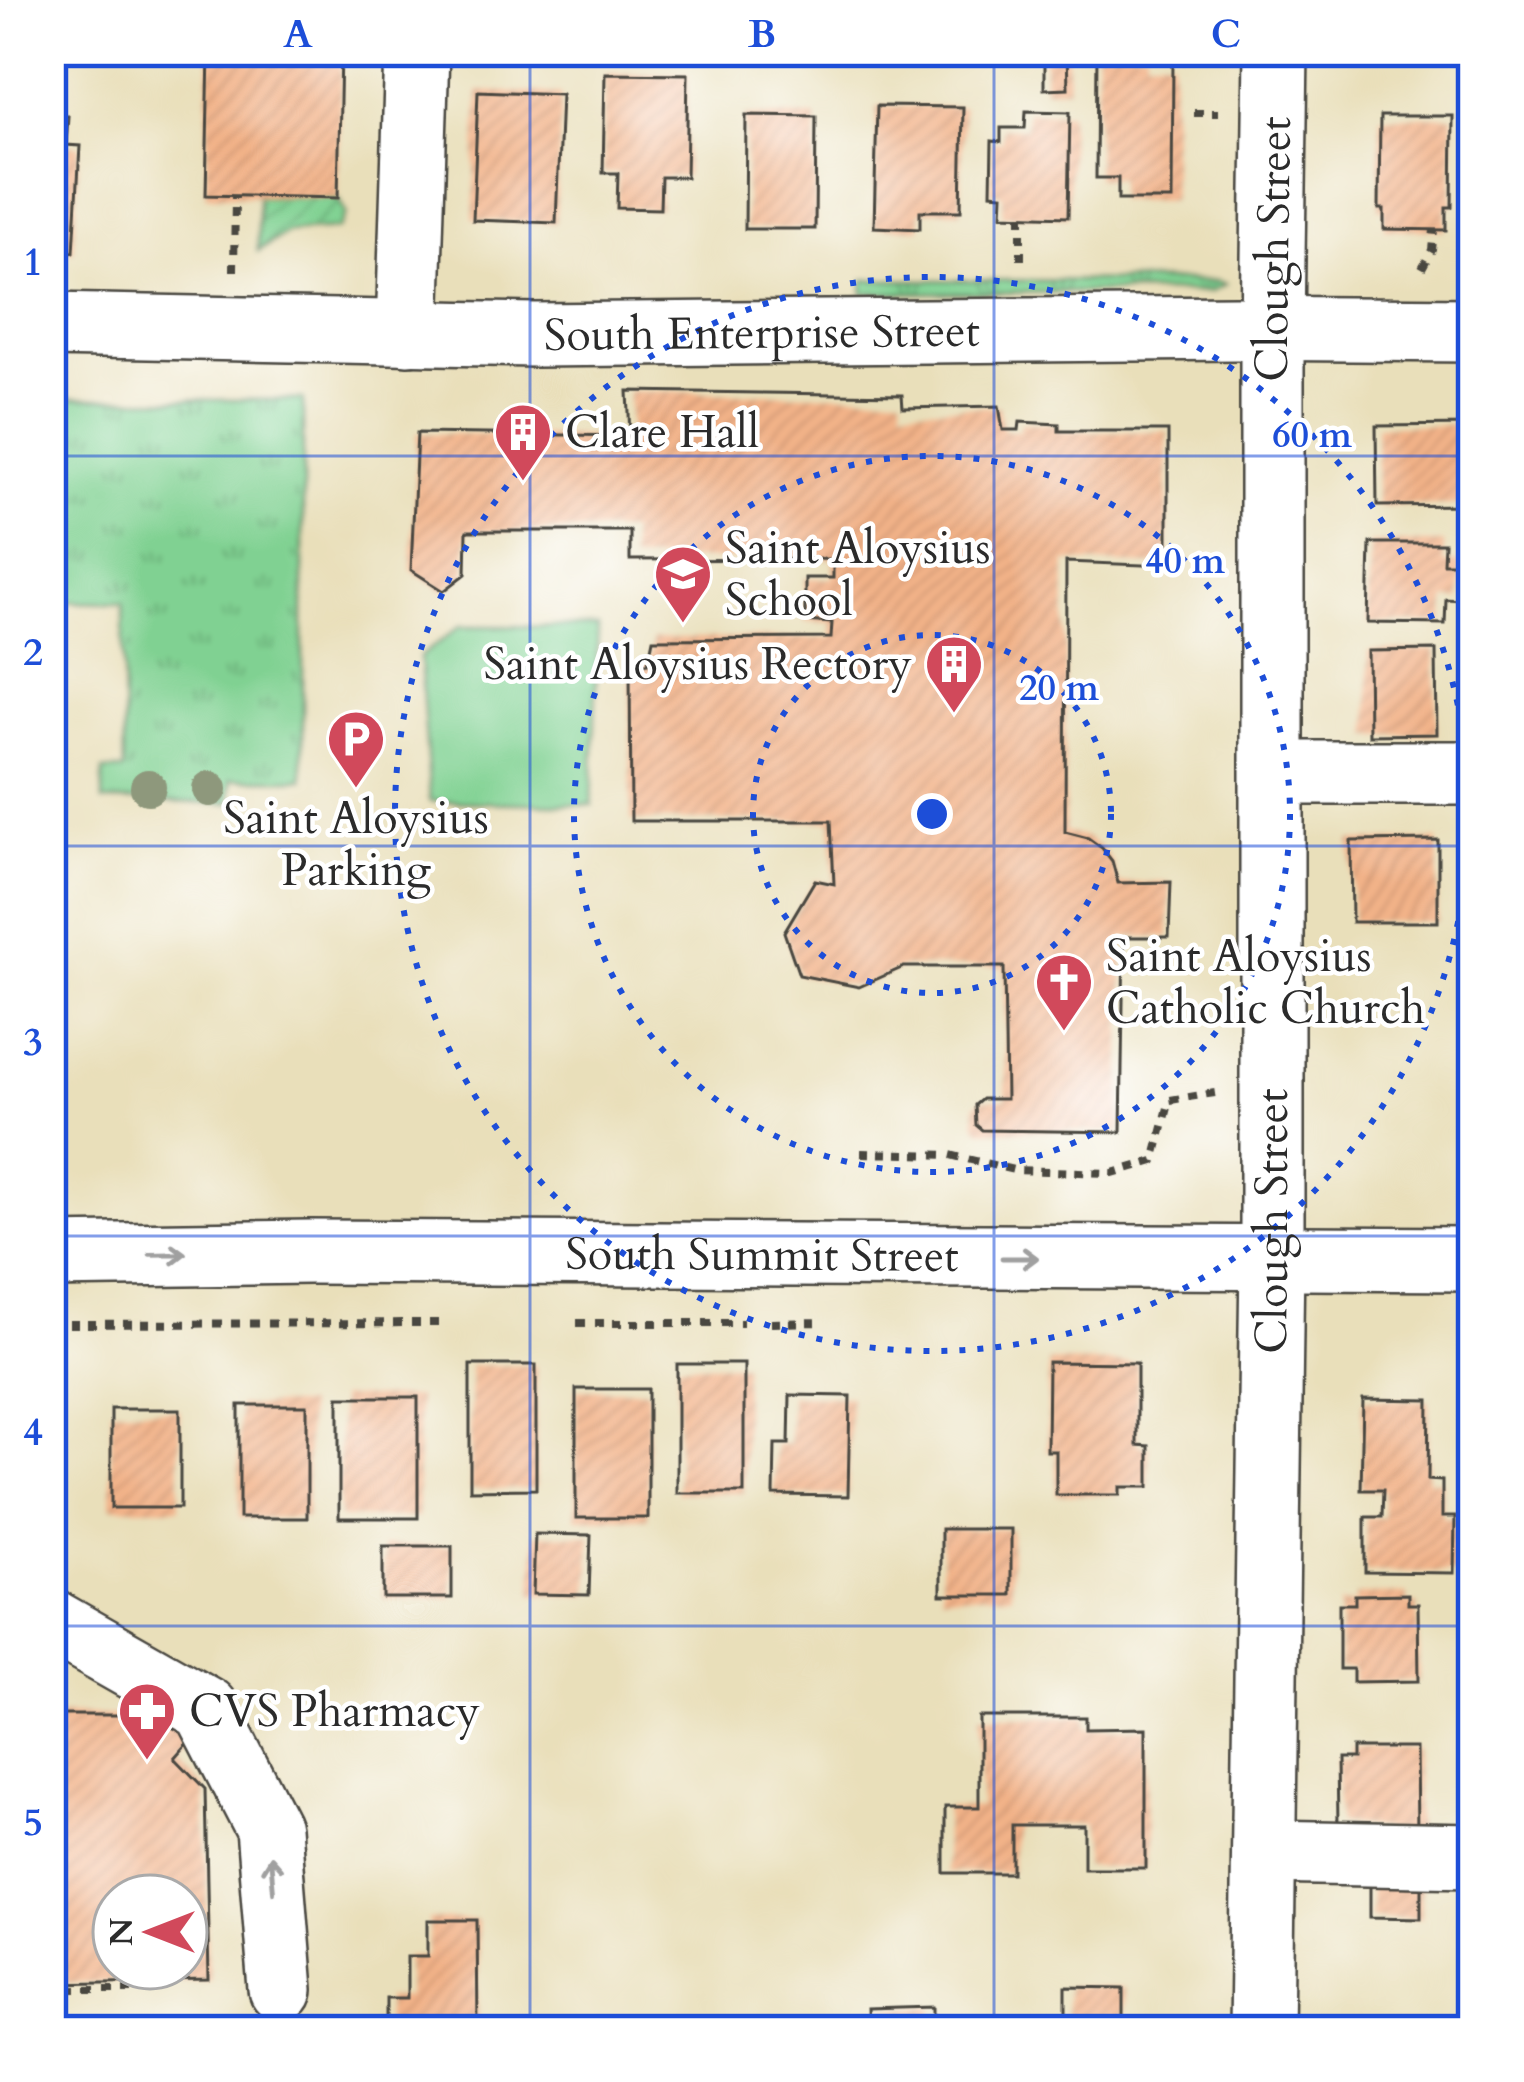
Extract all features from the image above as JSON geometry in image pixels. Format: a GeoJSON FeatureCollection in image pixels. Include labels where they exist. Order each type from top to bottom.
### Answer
{"type":"FeatureCollection","features":[{"type":"Feature","properties":{"kind":"street"},"geometry":{"type":"LineString","coordinates":[[407,333],[416,51]]}},
{"type":"Feature","properties":{"kind":"street","name":"Clough Street"},"geometry":{"type":"LineString","coordinates":[[1261,2031],[1272,1259],[1276,51]]}},
{"type":"Feature","properties":{"kind":"street","name":"South Enterprise Street"},"geometry":{"type":"LineString","coordinates":[[51,325],[535,335],[1473,330]]}},
{"type":"Feature","properties":{"kind":"street"},"geometry":{"type":"LineString","coordinates":[[1273,772],[1473,772]]}},
{"type":"Feature","properties":{"kind":"street","name":"South Summit Street"},"geometry":{"type":"LineString","coordinates":[[51,1256],[310,1252],[1473,1259]]}},
{"type":"Feature","properties":{"kind":"street"},"geometry":{"type":"LineString","coordinates":[[51,1621],[206,1709],[268,1829],[281,1990]]}},
{"type":"Feature","properties":{"kind":"street"},"geometry":{"type":"LineString","coordinates":[[1264,1852],[1473,1856]]}},
{"type":"Feature","properties":{"kind":"path"},"geometry":{"type":"LineString","coordinates":[[234,254],[236,196]]}},
{"type":"Feature","properties":{"kind":"path"},"geometry":{"type":"LineString","coordinates":[[1021,215],[1021,275]]}},
{"type":"Feature","properties":{"kind":"path"},"geometry":{"type":"LineString","coordinates":[[1422,275],[1434,230]]}},
{"type":"Feature","properties":{"kind":"path"},"geometry":{"type":"LineString","coordinates":[[861,1153],[950,1155],[1014,1171],[1113,1173],[1154,1161],[1170,1100],[1228,1090]]}},
{"type":"Feature","properties":{"kind":"path"},"geometry":{"type":"LineString","coordinates":[[51,1324],[442,1323]]}},
{"type":"Feature","properties":{"kind":"path"},"geometry":{"type":"LineString","coordinates":[[577,1323],[743,1323]]}},
{"type":"Feature","properties":{"kind":"path"},"geometry":{"type":"LineString","coordinates":[[51,1989],[90,1989]]}},
{"type":"Feature","properties":{"kind":"green space"},"geometry":{"type":"Polygon","coordinates":[[[258,196],[338,198],[346,214],[338,229],[288,232],[258,251],[258,196]]]}},
{"type":"Feature","properties":{"kind":"green space"},"geometry":{"type":"Polygon","coordinates":[[[864,280],[1226,284],[1211,292],[863,293],[864,280]]]}},
{"type":"Feature","properties":{"kind":"green space"},"geometry":{"type":"Polygon","coordinates":[[[51,399],[303,400],[303,779],[231,779],[230,803],[103,801],[103,771],[124,770],[123,603],[51,602],[51,399]]]}},
{"type":"Feature","properties":{"kind":"green space"},"geometry":{"type":"Polygon","coordinates":[[[461,626],[598,627],[592,805],[430,801],[420,657],[461,626]]]}},
{"type":"Feature","properties":{"kind":"building"},"geometry":{"type":"Polygon","coordinates":[[[209,51],[341,51],[338,198],[206,195],[209,51]]]}},
{"type":"Feature","properties":{"kind":"building"},"geometry":{"type":"Polygon","coordinates":[[[1097,51],[1146,51],[1146,58],[1173,58],[1172,200],[1118,200],[1118,178],[1096,178],[1097,51]]]}},
{"type":"Feature","properties":{"kind":"building"},"geometry":{"type":"Polygon","coordinates":[[[1044,53],[1067,53],[1068,88],[1044,89],[1044,53]]]}},
{"type":"Feature","properties":{"kind":"building"},"geometry":{"type":"Polygon","coordinates":[[[605,73],[688,74],[686,177],[661,177],[660,209],[617,208],[618,173],[603,173],[605,73]]]}},
{"type":"Feature","properties":{"kind":"building"},"geometry":{"type":"Polygon","coordinates":[[[478,91],[561,94],[556,223],[473,220],[478,91]]]}},
{"type":"Feature","properties":{"kind":"building"},"geometry":{"type":"Polygon","coordinates":[[[877,106],[963,107],[961,211],[920,211],[920,229],[874,227],[877,106]]]}},
{"type":"Feature","properties":{"kind":"building"},"geometry":{"type":"Polygon","coordinates":[[[1026,111],[1070,112],[1068,217],[1002,215],[1003,194],[991,193],[992,141],[1001,142],[1001,128],[1025,128],[1026,111]]]}},
{"type":"Feature","properties":{"kind":"building"},"geometry":{"type":"Polygon","coordinates":[[[51,114],[68,116],[66,145],[80,146],[74,252],[51,251],[51,114]]]}},
{"type":"Feature","properties":{"kind":"building"},"geometry":{"type":"Polygon","coordinates":[[[746,115],[816,116],[815,229],[745,229],[746,115]]]}},
{"type":"Feature","properties":{"kind":"building"},"geometry":{"type":"Polygon","coordinates":[[[1380,116],[1453,116],[1452,207],[1446,207],[1446,230],[1384,229],[1384,209],[1379,209],[1380,116]]]}},
{"type":"Feature","properties":{"kind":"building"},"geometry":{"type":"Polygon","coordinates":[[[628,391],[902,395],[903,408],[999,406],[1003,430],[1019,430],[1020,422],[1059,424],[1059,431],[1168,431],[1168,566],[1066,562],[1065,832],[1088,838],[1102,848],[1112,861],[1118,883],[1171,882],[1169,937],[1124,937],[1121,1132],[982,1130],[976,1125],[975,1105],[982,1099],[1006,1099],[1004,967],[904,967],[859,987],[799,975],[784,932],[815,880],[834,884],[831,821],[631,821],[630,666],[648,663],[653,639],[831,638],[832,623],[805,621],[805,578],[833,578],[833,559],[630,560],[630,531],[467,531],[466,574],[444,591],[411,570],[417,433],[630,436],[628,391]]]}},
{"type":"Feature","properties":{"kind":"building"},"geometry":{"type":"Polygon","coordinates":[[[1473,425],[1473,505],[1377,506],[1376,426],[1473,425]]]}},
{"type":"Feature","properties":{"kind":"building"},"geometry":{"type":"Polygon","coordinates":[[[1370,543],[1444,543],[1443,563],[1461,563],[1460,600],[1446,599],[1445,624],[1368,623],[1370,543]]]}},
{"type":"Feature","properties":{"kind":"building"},"geometry":{"type":"Polygon","coordinates":[[[1436,650],[1437,734],[1369,735],[1368,651],[1436,650]]]}},
{"type":"Feature","properties":{"kind":"building"},"geometry":{"type":"Polygon","coordinates":[[[1438,840],[1438,922],[1352,922],[1351,841],[1438,840]]]}},
{"type":"Feature","properties":{"kind":"building"},"geometry":{"type":"Polygon","coordinates":[[[1463,932],[1473,932],[1473,1000],[1462,1000],[1463,932]]]}},
{"type":"Feature","properties":{"kind":"building"},"geometry":{"type":"Polygon","coordinates":[[[1048,1362],[1137,1363],[1137,1445],[1149,1446],[1149,1487],[1120,1487],[1120,1495],[1056,1495],[1056,1451],[1047,1451],[1048,1362]]]}},
{"type":"Feature","properties":{"kind":"building"},"geometry":{"type":"Polygon","coordinates":[[[677,1364],[744,1364],[744,1493],[677,1493],[677,1364]]]}},
{"type":"Feature","properties":{"kind":"building"},"geometry":{"type":"Polygon","coordinates":[[[470,1365],[536,1365],[536,1489],[470,1490],[470,1365]]]}},
{"type":"Feature","properties":{"kind":"building"},"geometry":{"type":"Polygon","coordinates":[[[576,1389],[648,1389],[648,1518],[576,1518],[576,1389]]]}},
{"type":"Feature","properties":{"kind":"building"},"geometry":{"type":"Polygon","coordinates":[[[790,1395],[850,1396],[848,1496],[774,1495],[775,1444],[789,1444],[790,1395]]]}},
{"type":"Feature","properties":{"kind":"building"},"geometry":{"type":"Polygon","coordinates":[[[339,1397],[418,1397],[418,1518],[339,1518],[339,1397]]]}},
{"type":"Feature","properties":{"kind":"building"},"geometry":{"type":"Polygon","coordinates":[[[1363,1399],[1429,1400],[1428,1480],[1442,1481],[1442,1517],[1455,1517],[1454,1573],[1365,1572],[1365,1517],[1382,1517],[1383,1490],[1361,1490],[1363,1399]]]}},
{"type":"Feature","properties":{"kind":"building"},"geometry":{"type":"Polygon","coordinates":[[[239,1405],[307,1405],[307,1518],[239,1518],[239,1405]]]}},
{"type":"Feature","properties":{"kind":"building"},"geometry":{"type":"Polygon","coordinates":[[[111,1409],[180,1409],[180,1508],[111,1508],[111,1409]]]}},
{"type":"Feature","properties":{"kind":"building"},"geometry":{"type":"Polygon","coordinates":[[[941,1529],[1011,1529],[1011,1595],[941,1595],[941,1529]]]}},
{"type":"Feature","properties":{"kind":"building"},"geometry":{"type":"Polygon","coordinates":[[[535,1534],[591,1535],[589,1595],[533,1594],[535,1534]]]}},
{"type":"Feature","properties":{"kind":"building"},"geometry":{"type":"Polygon","coordinates":[[[383,1546],[452,1546],[452,1598],[383,1598],[383,1546]]]}},
{"type":"Feature","properties":{"kind":"building"},"geometry":{"type":"Polygon","coordinates":[[[1408,1594],[1408,1604],[1418,1604],[1419,1681],[1353,1682],[1353,1669],[1339,1669],[1339,1604],[1355,1604],[1355,1595],[1408,1594]]]}},
{"type":"Feature","properties":{"kind":"building","name":"CVS Pharmacy"},"geometry":{"type":"Polygon","coordinates":[[[172,1699],[202,1727],[175,1758],[205,1789],[207,1872],[90,1872],[90,1982],[51,1983],[51,1715],[132,1715],[144,1726],[172,1699]]]}},
{"type":"Feature","properties":{"kind":"building"},"geometry":{"type":"Polygon","coordinates":[[[979,1717],[1086,1717],[1086,1729],[1146,1728],[1146,1868],[1084,1868],[1084,1825],[1012,1825],[1012,1873],[945,1873],[945,1807],[979,1807],[979,1717]]]}},
{"type":"Feature","properties":{"kind":"building"},"geometry":{"type":"Polygon","coordinates":[[[1352,1748],[1416,1748],[1417,1834],[1338,1823],[1337,1759],[1352,1759],[1352,1748]]]}},
{"type":"Feature","properties":{"kind":"building"},"geometry":{"type":"Polygon","coordinates":[[[1370,1876],[1421,1876],[1421,1918],[1370,1917],[1370,1876]]]}},
{"type":"Feature","properties":{"kind":"building"},"geometry":{"type":"Polygon","coordinates":[[[428,1920],[477,1920],[478,2031],[372,2031],[372,2022],[386,2022],[386,1998],[407,1998],[407,1956],[428,1956],[428,1920]]]}},
{"type":"Feature","properties":{"kind":"building"},"geometry":{"type":"Polygon","coordinates":[[[1461,1983],[1473,1983],[1473,2031],[1461,2031],[1461,1983]]]}},
{"type":"Feature","properties":{"kind":"building"},"geometry":{"type":"Polygon","coordinates":[[[1066,1987],[1124,1988],[1124,2031],[1066,2031],[1066,1987]]]}},
{"type":"Feature","properties":{"kind":"building"},"geometry":{"type":"Polygon","coordinates":[[[934,2007],[934,2031],[868,2031],[867,2009],[934,2007]]]}},
{"type":"Feature","properties":{"kind":"building"},"geometry":{"type":"Polygon","coordinates":[[[1421,2024],[1421,2031],[1341,2031],[1340,2025],[1421,2024]]]}},
{"type":"Feature","properties":{"kind":"place","name":"Clare Hall"},"geometry":{"type":"Point","coordinates":[523,483]}},
{"type":"Feature","properties":{"kind":"place","name":"Saint Aloysius School"},"geometry":{"type":"Point","coordinates":[683,625]}},
{"type":"Feature","properties":{"kind":"place","name":"Saint Aloysius Rectory"},"geometry":{"type":"Point","coordinates":[954,715]}},
{"type":"Feature","properties":{"kind":"place","name":"Saint Aloysius Parking"},"geometry":{"type":"Point","coordinates":[356,790]}},
{"type":"Feature","properties":{"kind":"place","name":"Saint Aloysius Catholic Church"},"geometry":{"type":"Point","coordinates":[1064,1033]}},
{"type":"Feature","properties":{"kind":"place","name":"CVS Pharmacy"},"geometry":{"type":"Point","coordinates":[147,1762]}}]}
